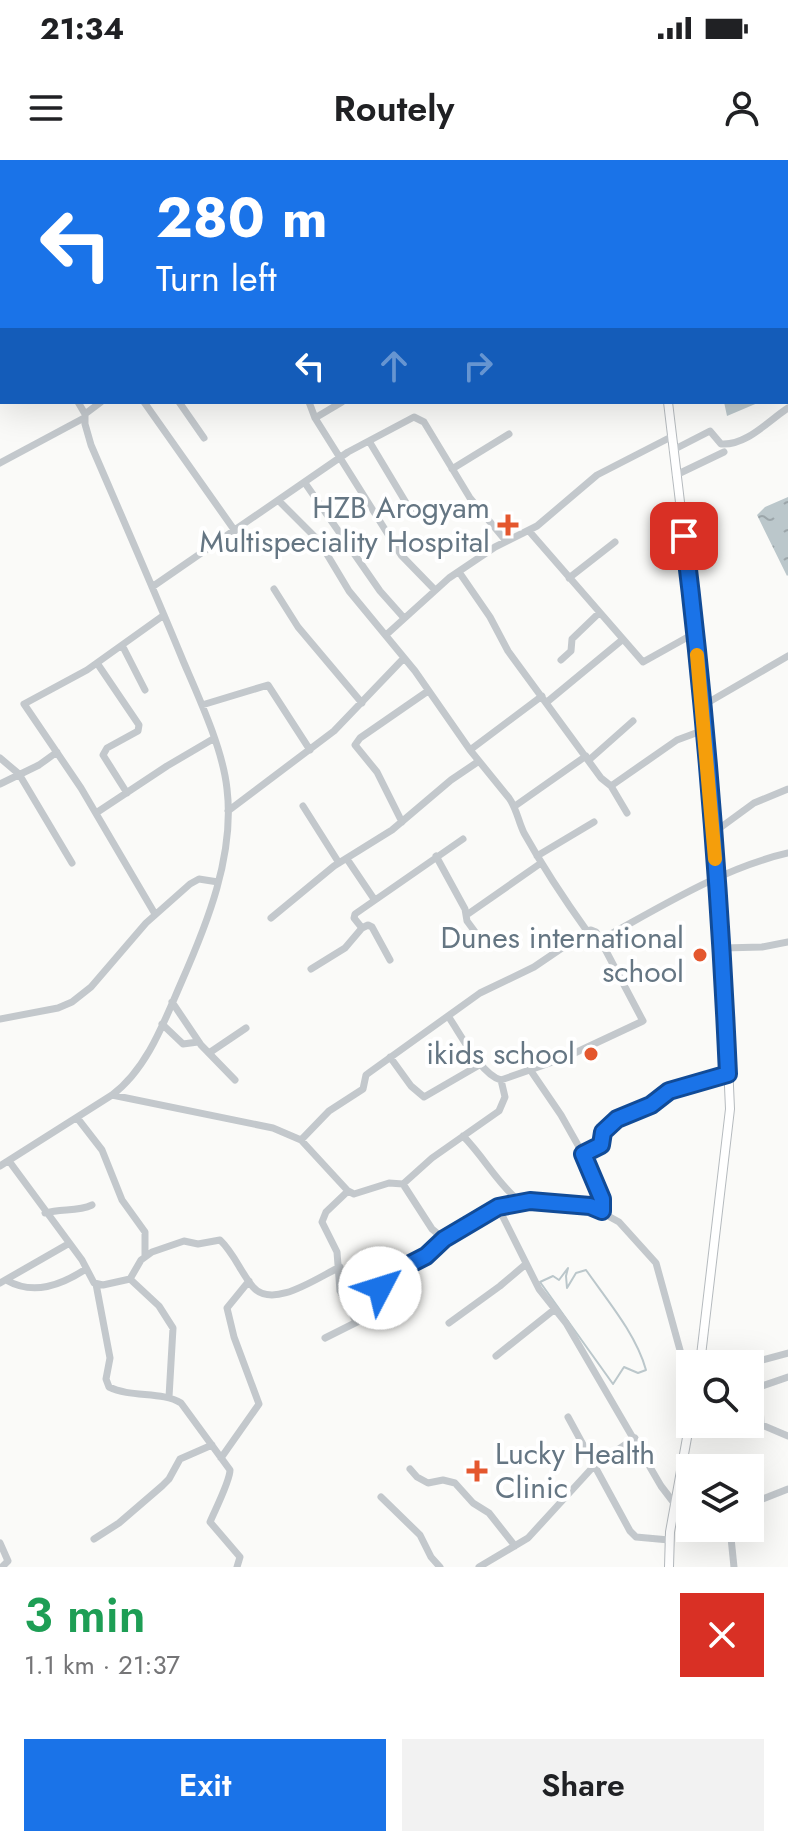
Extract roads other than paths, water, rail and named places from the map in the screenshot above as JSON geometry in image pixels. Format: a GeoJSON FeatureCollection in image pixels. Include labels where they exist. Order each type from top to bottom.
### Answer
{"type":"FeatureCollection","features":[{"type":"Feature","properties":{"kind":"main road"},"geometry":{"type":"LineString","coordinates":[[668,404],[702,706],[723,948],[728,1074],[728,1134],[702,1350]]}},
{"type":"Feature","properties":{"kind":"main road"},"geometry":{"type":"LineString","coordinates":[[669,1567],[674,1503],[687,1438]]}},
{"type":"Feature","properties":{"kind":"street"},"geometry":{"type":"LineString","coordinates":[[0,1166],[112,1095],[141,1063],[162,1024],[201,933],[226,846],[227,788],[202,705],[91,445],[79,404]]}},
{"type":"Feature","properties":{"kind":"street"},"geometry":{"type":"LineString","coordinates":[[0,463],[85,416],[99,404]]}},
{"type":"Feature","properties":{"kind":"street"},"geometry":{"type":"LineString","coordinates":[[145,404],[235,531]]}},
{"type":"Feature","properties":{"kind":"street"},"geometry":{"type":"LineString","coordinates":[[180,404],[204,438]]}},
{"type":"Feature","properties":{"kind":"street"},"geometry":{"type":"LineString","coordinates":[[310,404],[315,418],[401,555],[435,590]]}},
{"type":"Feature","properties":{"kind":"street"},"geometry":{"type":"LineString","coordinates":[[315,418],[339,404]]}},
{"type":"Feature","properties":{"kind":"street"},"geometry":{"type":"LineString","coordinates":[[673,450],[710,431],[721,444],[730,444],[753,433],[788,408]]}},
{"type":"Feature","properties":{"kind":"street"},"geometry":{"type":"LineString","coordinates":[[152,587],[340,458],[418,417],[470,498],[506,541]]}},
{"type":"Feature","properties":{"kind":"street"},"geometry":{"type":"LineString","coordinates":[[452,469],[509,434]]}},
{"type":"Feature","properties":{"kind":"street"},"geometry":{"type":"LineString","coordinates":[[386,635],[435,590],[506,541],[529,531],[608,467],[671,437]]}},
{"type":"Feature","properties":{"kind":"street"},"geometry":{"type":"LineString","coordinates":[[369,441],[411,511]]}},
{"type":"Feature","properties":{"kind":"street"},"geometry":{"type":"LineString","coordinates":[[676,475],[724,452]]}},
{"type":"Feature","properties":{"kind":"street"},"geometry":{"type":"LineString","coordinates":[[305,483],[380,591],[404,618]]}},
{"type":"Feature","properties":{"kind":"street"},"geometry":{"type":"LineString","coordinates":[[279,501],[319,541],[341,579],[515,806],[521,828],[539,860],[587,931]]}},
{"type":"Feature","properties":{"kind":"street"},"geometry":{"type":"LineString","coordinates":[[529,531],[643,662],[695,633]]}},
{"type":"Feature","properties":{"kind":"street"},"geometry":{"type":"LineString","coordinates":[[569,578],[615,542]]}},
{"type":"Feature","properties":{"kind":"street"},"geometry":{"type":"LineString","coordinates":[[459,572],[490,617],[508,651],[604,781],[611,786],[627,813]]}},
{"type":"Feature","properties":{"kind":"street"},"geometry":{"type":"LineString","coordinates":[[274,589],[298,627],[362,703]]}},
{"type":"Feature","properties":{"kind":"street"},"geometry":{"type":"LineString","coordinates":[[561,660],[571,651],[572,639],[599,613]]}},
{"type":"Feature","properties":{"kind":"street"},"geometry":{"type":"LineString","coordinates":[[155,914],[96,813],[24,704],[97,663],[164,615]]}},
{"type":"Feature","properties":{"kind":"street"},"geometry":{"type":"LineString","coordinates":[[470,750],[622,640]]}},
{"type":"Feature","properties":{"kind":"street"},"geometry":{"type":"LineString","coordinates":[[122,645],[145,690]]}},
{"type":"Feature","properties":{"kind":"street"},"geometry":{"type":"LineString","coordinates":[[702,706],[788,656]]}},
{"type":"Feature","properties":{"kind":"street"},"geometry":{"type":"LineString","coordinates":[[228,811],[341,725],[404,658]]}},
{"type":"Feature","properties":{"kind":"street"},"geometry":{"type":"LineString","coordinates":[[97,663],[139,725],[138,731],[107,748],[103,755],[127,793]]}},
{"type":"Feature","properties":{"kind":"street"},"geometry":{"type":"LineString","coordinates":[[202,705],[268,685],[310,750]]}},
{"type":"Feature","properties":{"kind":"street"},"geometry":{"type":"LineString","coordinates":[[402,822],[377,772],[355,745],[360,738],[428,691]]}},
{"type":"Feature","properties":{"kind":"street"},"geometry":{"type":"LineString","coordinates":[[515,806],[588,758],[633,721]]}},
{"type":"Feature","properties":{"kind":"street"},"geometry":{"type":"LineString","coordinates":[[611,786],[677,740],[704,730]]}},
{"type":"Feature","properties":{"kind":"street"},"geometry":{"type":"LineString","coordinates":[[96,813],[213,739]]}},
{"type":"Feature","properties":{"kind":"street"},"geometry":{"type":"LineString","coordinates":[[0,784],[57,752]]}},
{"type":"Feature","properties":{"kind":"street"},"geometry":{"type":"LineString","coordinates":[[0,758],[19,774],[72,863]]}},
{"type":"Feature","properties":{"kind":"street"},"geometry":{"type":"LineString","coordinates":[[271,918],[479,761]]}},
{"type":"Feature","properties":{"kind":"street"},"geometry":{"type":"LineString","coordinates":[[713,833],[754,803],[788,789]]}},
{"type":"Feature","properties":{"kind":"street"},"geometry":{"type":"LineString","coordinates":[[303,806],[374,899]]}},
{"type":"Feature","properties":{"kind":"street"},"geometry":{"type":"LineString","coordinates":[[468,914],[594,822]]}},
{"type":"Feature","properties":{"kind":"street"},"geometry":{"type":"LineString","coordinates":[[362,928],[355,914],[463,839]]}},
{"type":"Feature","properties":{"kind":"street"},"geometry":{"type":"LineString","coordinates":[[600,940],[760,860],[788,853]]}},
{"type":"Feature","properties":{"kind":"street"},"geometry":{"type":"LineString","coordinates":[[436,856],[468,914],[467,921],[484,944]]}},
{"type":"Feature","properties":{"kind":"street"},"geometry":{"type":"LineString","coordinates":[[0,1019],[58,1008],[72,1002],[91,987],[155,914],[194,881],[218,882]]}},
{"type":"Feature","properties":{"kind":"street"},"geometry":{"type":"LineString","coordinates":[[311,969],[345,948],[368,925],[390,960]]}},
{"type":"Feature","properties":{"kind":"street"},"geometry":{"type":"LineString","coordinates":[[301,1140],[329,1111],[363,1089],[366,1075],[390,1057],[480,993],[549,958],[587,931],[594,930],[643,1021],[531,1071],[501,1080],[495,1079],[481,1064],[448,1016]]}},
{"type":"Feature","properties":{"kind":"street"},"geometry":{"type":"LineString","coordinates":[[723,948],[762,947],[788,942]]}},
{"type":"Feature","properties":{"kind":"street"},"geometry":{"type":"LineString","coordinates":[[172,1002],[198,1042],[235,1080]]}},
{"type":"Feature","properties":{"kind":"street"},"geometry":{"type":"LineString","coordinates":[[162,1024],[183,1044],[198,1042]]}},
{"type":"Feature","properties":{"kind":"street"},"geometry":{"type":"LineString","coordinates":[[209,1053],[246,1028]]}},
{"type":"Feature","properties":{"kind":"street"},"geometry":{"type":"LineString","coordinates":[[390,1057],[411,1086],[424,1097],[481,1064]]}},
{"type":"Feature","properties":{"kind":"street"},"geometry":{"type":"LineString","coordinates":[[531,1071],[583,1154],[602,1199],[602,1211]]}},
{"type":"Feature","properties":{"kind":"street"},"geometry":{"type":"LineString","coordinates":[[583,1154],[601,1145],[603,1132],[617,1119],[651,1105],[669,1091],[728,1074]]}},
{"type":"Feature","properties":{"kind":"street"},"geometry":{"type":"LineString","coordinates":[[112,1095],[273,1128],[301,1140],[348,1191],[360,1193],[389,1183],[403,1184],[432,1158],[499,1111],[505,1097],[501,1080]]}},
{"type":"Feature","properties":{"kind":"street"},"geometry":{"type":"LineString","coordinates":[[78,1119],[102,1150],[122,1200],[145,1232],[145,1255],[130,1279],[96,1284]]}},
{"type":"Feature","properties":{"kind":"street"},"geometry":{"type":"LineString","coordinates":[[463,1136],[486,1161],[503,1187],[520,1202]]}},
{"type":"Feature","properties":{"kind":"street"},"geometry":{"type":"LineString","coordinates":[[9,1161],[96,1284],[110,1358],[107,1383],[112,1389],[169,1397],[181,1403],[231,1475],[210,1522],[240,1557],[237,1567]]}},
{"type":"Feature","properties":{"kind":"street"},"geometry":{"type":"LineString","coordinates":[[403,1184],[432,1229],[444,1239]]}},
{"type":"Feature","properties":{"kind":"street"},"geometry":{"type":"LineString","coordinates":[[348,1191],[322,1217],[324,1228],[337,1252],[340,1291],[356,1322]]}},
{"type":"Feature","properties":{"kind":"street"},"geometry":{"type":"LineString","coordinates":[[325,1338],[369,1316],[382,1305],[380,1288],[395,1272],[426,1256],[444,1239],[498,1207],[520,1202],[590,1206],[626,1228],[656,1263],[680,1350]]}},
{"type":"Feature","properties":{"kind":"street"},"geometry":{"type":"LineString","coordinates":[[45,1213],[92,1205]]}},
{"type":"Feature","properties":{"kind":"street"},"geometry":{"type":"LineString","coordinates":[[498,1207],[539,1289],[555,1309],[674,1503]]}},
{"type":"Feature","properties":{"kind":"street"},"geometry":{"type":"LineString","coordinates":[[145,1255],[184,1241],[198,1244],[220,1240],[262,1295],[274,1297],[340,1267]]}},
{"type":"Feature","properties":{"kind":"street"},"geometry":{"type":"LineString","coordinates":[[3,1282],[68,1244]]}},
{"type":"Feature","properties":{"kind":"street"},"geometry":{"type":"LineString","coordinates":[[449,1323],[526,1264]]}},
{"type":"Feature","properties":{"kind":"street"},"geometry":{"type":"LineString","coordinates":[[3,1282],[23,1288],[43,1287],[63,1283],[86,1269]]}},
{"type":"Feature","properties":{"kind":"street"},"geometry":{"type":"LineString","coordinates":[[130,1279],[159,1306],[173,1328],[169,1397]]}},
{"type":"Feature","properties":{"kind":"street"},"geometry":{"type":"LineString","coordinates":[[221,1458],[259,1404],[234,1337],[227,1308],[249,1281]]}},
{"type":"Feature","properties":{"kind":"street"},"geometry":{"type":"LineString","coordinates":[[496,1356],[555,1309]]}},
{"type":"Feature","properties":{"kind":"street"},"geometry":{"type":"LineString","coordinates":[[764,1360],[788,1353]]}},
{"type":"Feature","properties":{"kind":"street"},"geometry":{"type":"LineString","coordinates":[[764,1385],[788,1377]]}},
{"type":"Feature","properties":{"kind":"street"},"geometry":{"type":"LineString","coordinates":[[568,1417],[633,1535],[669,1540]]}},
{"type":"Feature","properties":{"kind":"street"},"geometry":{"type":"LineString","coordinates":[[764,1425],[788,1436]]}},
{"type":"Feature","properties":{"kind":"street"},"geometry":{"type":"LineString","coordinates":[[479,1567],[538,1529],[595,1465],[635,1438]]}},
{"type":"Feature","properties":{"kind":"street"},"geometry":{"type":"LineString","coordinates":[[94,1539],[119,1523],[162,1486],[180,1459],[212,1445]]}},
{"type":"Feature","properties":{"kind":"street"},"geometry":{"type":"LineString","coordinates":[[410,1469],[428,1483],[443,1480],[455,1483],[473,1503],[489,1513],[515,1546]]}},
{"type":"Feature","properties":{"kind":"street"},"geometry":{"type":"LineString","coordinates":[[764,1498],[788,1489]]}},
{"type":"Feature","properties":{"kind":"street"},"geometry":{"type":"LineString","coordinates":[[381,1497],[420,1535],[440,1567]]}},
{"type":"Feature","properties":{"kind":"street"},"geometry":{"type":"LineString","coordinates":[[731,1542],[734,1567]]}},
{"type":"Feature","properties":{"kind":"street"},"geometry":{"type":"LineString","coordinates":[[0,1543],[8,1561],[2,1567]]}},
{"type":"Feature","properties":{"kind":"water"},"geometry":{"type":"Polygon","coordinates":[[[724,404],[755,404],[727,416],[724,404]]]}},
{"type":"Feature","properties":{"kind":"water"},"geometry":{"type":"Polygon","coordinates":[[[788,497],[787,576],[757,515],[765,507],[788,497]]]}},
{"type":"Feature","properties":{"kind":"waterway"},"geometry":{"type":"LineString","coordinates":[[568,1268],[567,1288],[576,1273],[586,1270],[628,1330],[646,1370],[638,1373],[624,1367],[613,1384],[540,1282],[553,1276],[559,1280],[568,1268]]}},
{"type":"Feature","properties":{"kind":"place","name":"HZB Arogyam Multispeciality Hospital"},"geometry":{"type":"Point","coordinates":[508,525]}},
{"type":"Feature","properties":{"kind":"place","name":"Dunes international school"},"geometry":{"type":"Point","coordinates":[700,955]}},
{"type":"Feature","properties":{"kind":"place","name":"ikids school"},"geometry":{"type":"Point","coordinates":[591,1054]}},
{"type":"Feature","properties":{"kind":"place","name":"Lucky Health Clinic"},"geometry":{"type":"Point","coordinates":[477,1471]}}]}
